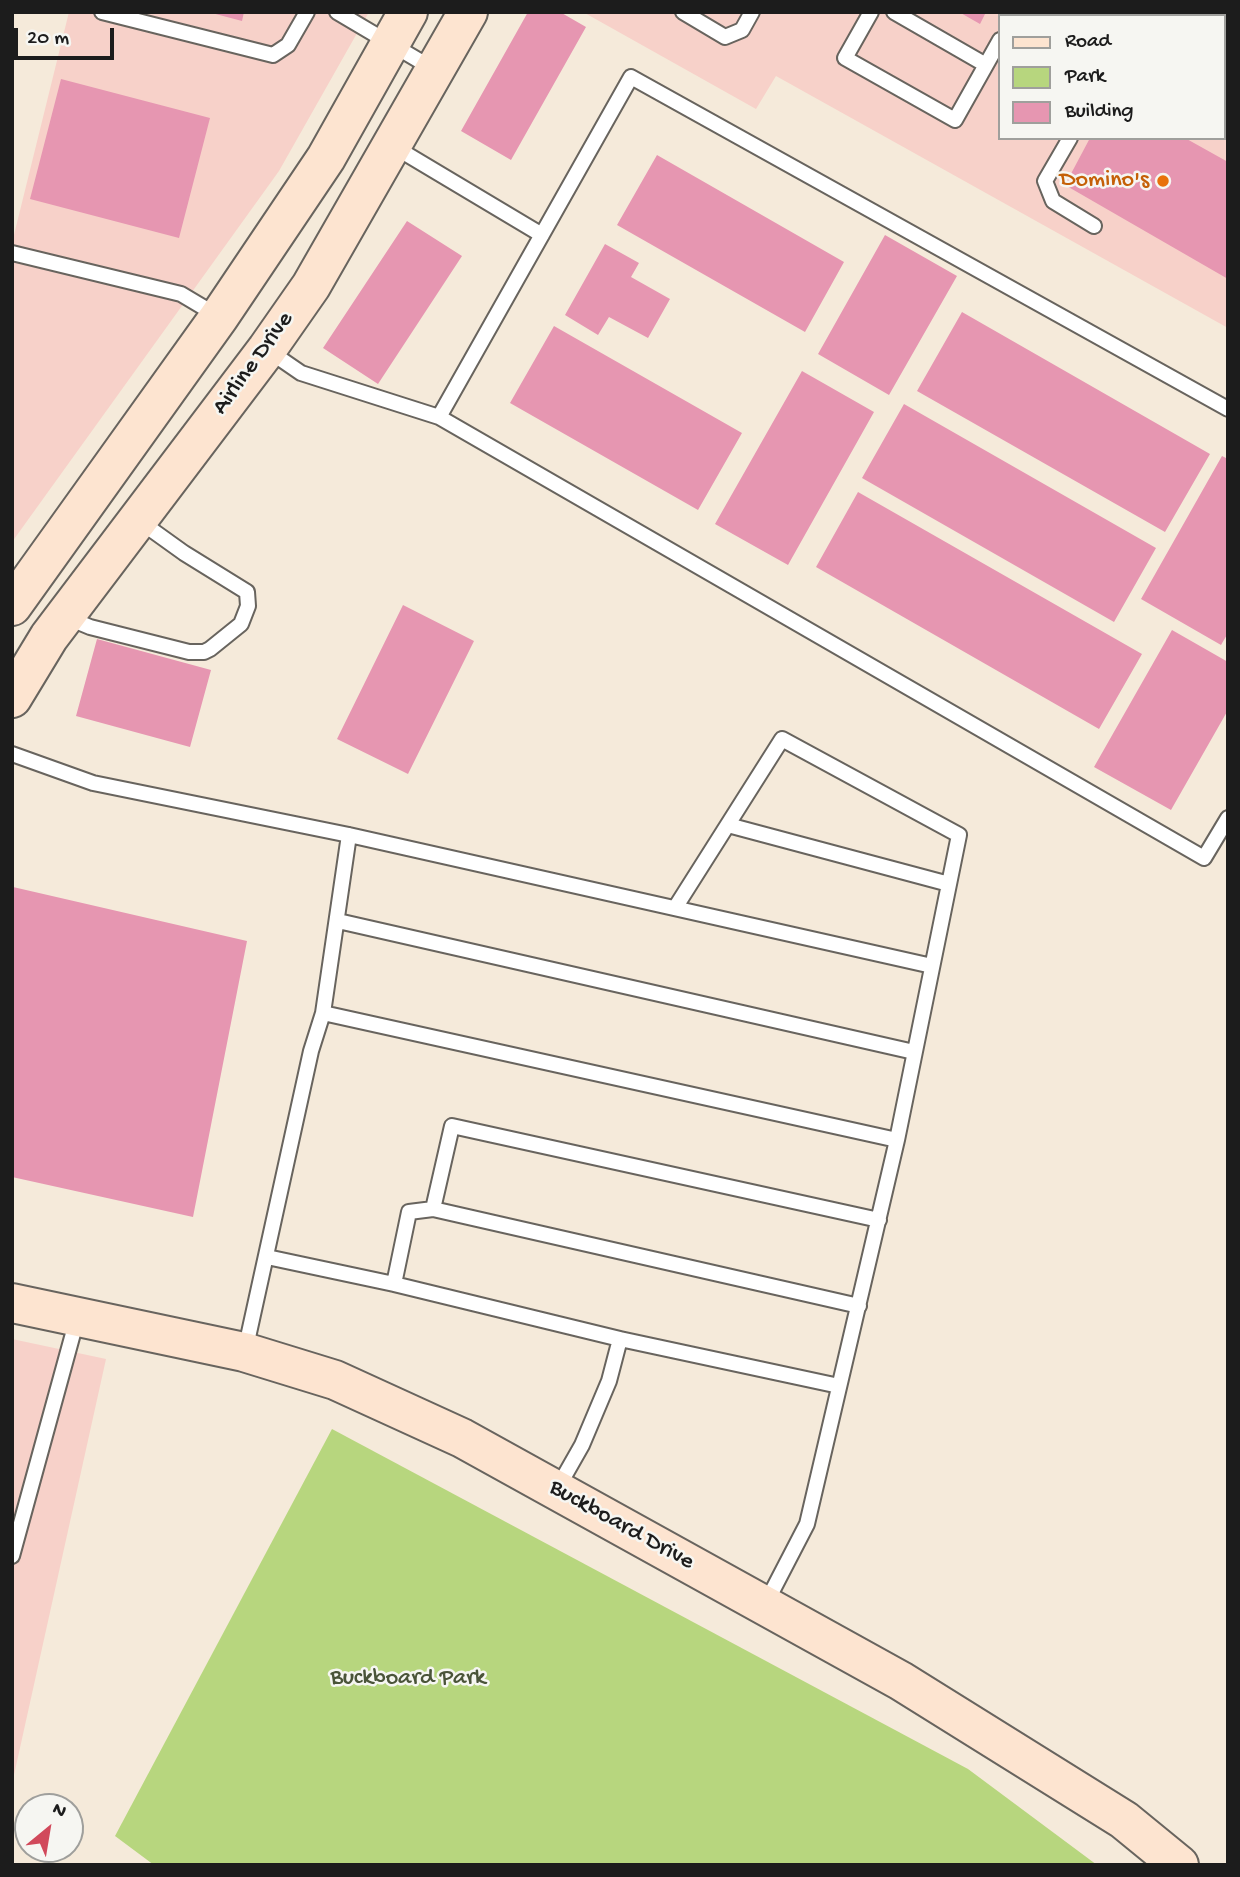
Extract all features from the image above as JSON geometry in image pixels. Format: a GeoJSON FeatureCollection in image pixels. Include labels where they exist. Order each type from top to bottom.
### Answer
{"type":"FeatureCollection","features":[{"type":"Feature","properties":{"kind":"main road","name":"Airline Drive"},"geometry":{"type":"LineString","coordinates":[[12,698],[49,637],[267,349],[311,286],[468,12]]}},
{"type":"Feature","properties":{"kind":"main road"},"geometry":{"type":"LineString","coordinates":[[12,606],[219,317],[326,158],[399,28]]}},
{"type":"Feature","properties":{"kind":"main road"},"geometry":{"type":"LineString","coordinates":[[219,317],[267,349]]}},
{"type":"Feature","properties":{"kind":"main road","name":"Buckboard Drive"},"geometry":{"type":"LineString","coordinates":[[12,1303],[244,1352],[348,1386],[462,1438],[901,1681],[1112,1812],[1179,1865]]}},
{"type":"Feature","properties":{"kind":"lane"},"geometry":{"type":"LineString","coordinates":[[102,12],[273,55],[288,45],[307,12]]}},
{"type":"Feature","properties":{"kind":"lane"},"geometry":{"type":"LineString","coordinates":[[337,12],[399,28],[436,70]]}},
{"type":"Feature","properties":{"kind":"lane"},"geometry":{"type":"LineString","coordinates":[[683,12],[725,37],[743,30],[752,12]]}},
{"type":"Feature","properties":{"kind":"lane"},"geometry":{"type":"LineString","coordinates":[[871,12],[845,58],[955,120],[998,44]]}},
{"type":"Feature","properties":{"kind":"lane"},"geometry":{"type":"LineString","coordinates":[[894,12],[986,65]]}},
{"type":"Feature","properties":{"kind":"lane"},"geometry":{"type":"LineString","coordinates":[[439,417],[631,77],[1228,409]]}},
{"type":"Feature","properties":{"kind":"lane"},"geometry":{"type":"LineString","coordinates":[[1069,140],[1045,181],[1053,201],[1094,226]]}},
{"type":"Feature","properties":{"kind":"lane"},"geometry":{"type":"LineString","coordinates":[[393,146],[542,235]]}},
{"type":"Feature","properties":{"kind":"lane"},"geometry":{"type":"LineString","coordinates":[[12,253],[181,295],[219,317]]}},
{"type":"Feature","properties":{"kind":"lane"},"geometry":{"type":"LineString","coordinates":[[267,349],[301,373],[439,417],[1203,858],[1228,818]]}},
{"type":"Feature","properties":{"kind":"lane"},"geometry":{"type":"LineString","coordinates":[[65,616],[90,627],[189,652],[204,652],[210,649],[241,624],[248,606],[247,592],[184,553],[137,519]]}},
{"type":"Feature","properties":{"kind":"lane"},"geometry":{"type":"LineString","coordinates":[[675,908],[782,739],[958,835],[897,1140],[807,1524],[764,1606]]}},
{"type":"Feature","properties":{"kind":"lane"},"geometry":{"type":"LineString","coordinates":[[12,754],[93,783],[349,835],[932,966]]}},
{"type":"Feature","properties":{"kind":"lane"},"geometry":{"type":"LineString","coordinates":[[728,825],[948,884]]}},
{"type":"Feature","properties":{"kind":"lane"},"geometry":{"type":"LineString","coordinates":[[244,1352],[311,1051],[323,1013],[349,835]]}},
{"type":"Feature","properties":{"kind":"lane"},"geometry":{"type":"LineString","coordinates":[[338,921],[914,1052]]}},
{"type":"Feature","properties":{"kind":"lane"},"geometry":{"type":"LineString","coordinates":[[323,1013],[897,1140]]}},
{"type":"Feature","properties":{"kind":"lane"},"geometry":{"type":"LineString","coordinates":[[433,1209],[452,1126],[879,1220]]}},
{"type":"Feature","properties":{"kind":"lane"},"geometry":{"type":"LineString","coordinates":[[394,1284],[409,1212],[433,1209],[859,1306]]}},
{"type":"Feature","properties":{"kind":"lane"},"geometry":{"type":"LineString","coordinates":[[267,1257],[394,1284],[620,1339],[839,1386]]}},
{"type":"Feature","properties":{"kind":"lane"},"geometry":{"type":"LineString","coordinates":[[12,1556],[78,1318]]}},
{"type":"Feature","properties":{"kind":"lane"},"geometry":{"type":"LineString","coordinates":[[556,1490],[582,1445],[609,1381],[620,1339]]}},
{"type":"Feature","properties":{"kind":"shaded area"},"geometry":{"type":"Polygon","coordinates":[[[69,12],[369,12],[279,171],[12,542],[12,243],[69,12]]]}},
{"type":"Feature","properties":{"kind":"shaded area"},"geometry":{"type":"Polygon","coordinates":[[[583,12],[1182,12],[1185,14],[998,14],[998,140],[1226,140],[1226,37],[1228,38],[1228,328],[776,76],[756,109],[583,12]]]}},
{"type":"Feature","properties":{"kind":"shaded area"},"geometry":{"type":"Polygon","coordinates":[[[12,1339],[106,1359],[12,1784],[12,1339]]]}},
{"type":"Feature","properties":{"kind":"green space","name":"Buckboard Park"},"geometry":{"type":"Polygon","coordinates":[[[332,1429],[968,1769],[1097,1865],[154,1865],[115,1836],[332,1429]]]}},
{"type":"Feature","properties":{"kind":"building"},"geometry":{"type":"Polygon","coordinates":[[[208,12],[244,12],[242,21],[208,12]]]}},
{"type":"Feature","properties":{"kind":"building"},"geometry":{"type":"Polygon","coordinates":[[[528,12],[560,12],[586,27],[511,160],[461,131],[528,12]]]}},
{"type":"Feature","properties":{"kind":"building"},"geometry":{"type":"Polygon","coordinates":[[[959,12],[986,12],[980,24],[959,12]]]}},
{"type":"Feature","properties":{"kind":"building"},"geometry":{"type":"Polygon","coordinates":[[[61,79],[210,118],[179,238],[30,199],[61,79]]]}},
{"type":"Feature","properties":{"kind":"building"},"geometry":{"type":"Polygon","coordinates":[[[1089,140],[1189,140],[1228,162],[1228,279],[1065,185],[1089,140]]]}},
{"type":"Feature","properties":{"kind":"building"},"geometry":{"type":"Polygon","coordinates":[[[657,155],[844,262],[805,332],[617,225],[657,155]]]}},
{"type":"Feature","properties":{"kind":"building"},"geometry":{"type":"Polygon","coordinates":[[[407,221],[462,256],[378,384],[323,348],[407,221]]]}},
{"type":"Feature","properties":{"kind":"building"},"geometry":{"type":"Polygon","coordinates":[[[885,235],[957,276],[889,395],[818,354],[885,235]]]}},
{"type":"Feature","properties":{"kind":"building"},"geometry":{"type":"Polygon","coordinates":[[[605,244],[639,263],[631,277],[670,299],[648,338],[609,317],[598,335],[565,315],[605,244]]]}},
{"type":"Feature","properties":{"kind":"building"},"geometry":{"type":"Polygon","coordinates":[[[962,312],[1210,454],[1165,532],[917,391],[962,312]]]}},
{"type":"Feature","properties":{"kind":"building"},"geometry":{"type":"Polygon","coordinates":[[[554,326],[742,433],[698,510],[510,403],[554,326]]]}},
{"type":"Feature","properties":{"kind":"building"},"geometry":{"type":"Polygon","coordinates":[[[802,371],[874,412],[788,565],[715,524],[802,371]]]}},
{"type":"Feature","properties":{"kind":"building"},"geometry":{"type":"Polygon","coordinates":[[[904,404],[1156,548],[1114,622],[862,478],[904,404]]]}},
{"type":"Feature","properties":{"kind":"building"},"geometry":{"type":"Polygon","coordinates":[[[1222,456],[1228,459],[1228,633],[1221,645],[1141,599],[1222,456]]]}},
{"type":"Feature","properties":{"kind":"building"},"geometry":{"type":"Polygon","coordinates":[[[858,492],[1142,654],[1099,729],[816,567],[858,492]]]}},
{"type":"Feature","properties":{"kind":"building"},"geometry":{"type":"Polygon","coordinates":[[[403,605],[474,641],[408,774],[337,739],[403,605]]]}},
{"type":"Feature","properties":{"kind":"building"},"geometry":{"type":"Polygon","coordinates":[[[1172,630],[1228,662],[1228,710],[1171,810],[1094,767],[1172,630]]]}},
{"type":"Feature","properties":{"kind":"building"},"geometry":{"type":"Polygon","coordinates":[[[97,639],[211,670],[190,747],[76,716],[97,639]]]}},
{"type":"Feature","properties":{"kind":"building"},"geometry":{"type":"Polygon","coordinates":[[[13,887],[247,941],[193,1217],[12,1177],[13,887]]]}},
{"type":"Feature","properties":{"kind":"place","name":"Domino's"},"geometry":{"type":"Point","coordinates":[1163,181]}}]}
